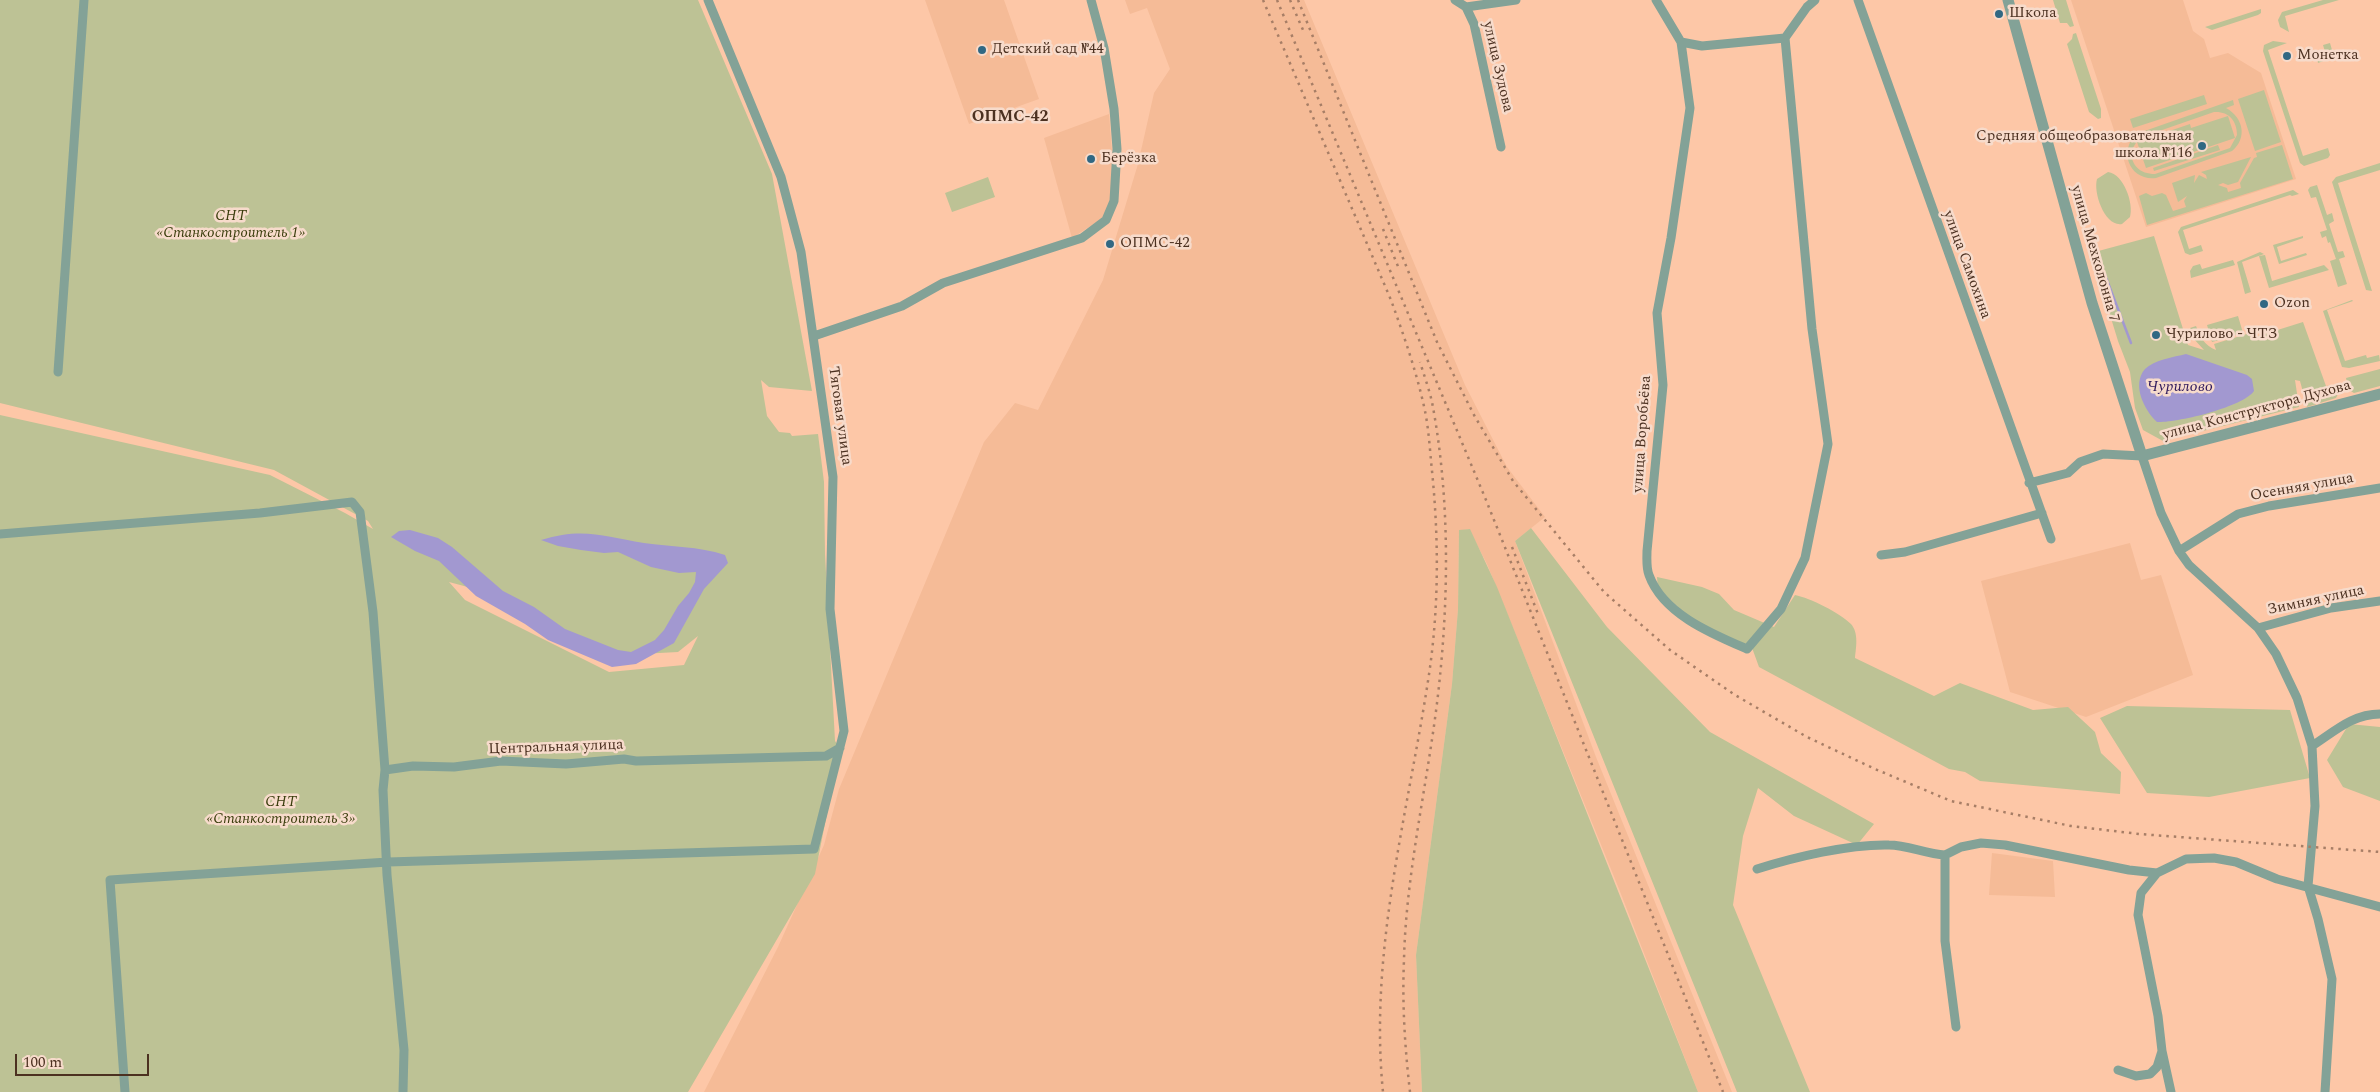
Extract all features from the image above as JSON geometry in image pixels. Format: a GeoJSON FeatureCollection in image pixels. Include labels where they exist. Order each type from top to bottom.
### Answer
{"type":"FeatureCollection","features":[{"type":"Feature","properties":{"kind":"street"},"geometry":{"type":"LineString","coordinates":[[58,372],[84,0]]}},
{"type":"Feature","properties":{"kind":"street","name":"Тяговая улица"},"geometry":{"type":"LineString","coordinates":[[388,862],[814,849],[844,731],[830,609],[833,476],[801,252],[781,177],[708,0]]}},
{"type":"Feature","properties":{"kind":"street"},"geometry":{"type":"LineString","coordinates":[[814,336],[902,306],[943,282],[1082,238],[1106,220],[1114,201],[1117,149],[1114,110],[1104,48],[1091,0]]}},
{"type":"Feature","properties":{"kind":"street","name":"улица Зудова"},"geometry":{"type":"LineString","coordinates":[[1455,0],[1466,7],[1474,24],[1502,147]]}},
{"type":"Feature","properties":{"kind":"street"},"geometry":{"type":"LineString","coordinates":[[1466,7],[1516,0]]}},
{"type":"Feature","properties":{"kind":"street","name":"улица Воробьёва"},"geometry":{"type":"LineString","coordinates":[[1656,0],[1681,42],[1690,108],[1671,238],[1657,313],[1663,385],[1647,551],[1648,574],[1665,602],[1705,631],[1747,649],[1782,609],[1805,558],[1828,444],[1812,329],[1785,38]]}},
{"type":"Feature","properties":{"kind":"street"},"geometry":{"type":"LineString","coordinates":[[1681,42],[1702,46],[1785,38],[1807,7],[1816,0]]}},
{"type":"Feature","properties":{"kind":"street","name":"улица Самохина"},"geometry":{"type":"LineString","coordinates":[[1858,0],[2050,539]]}},
{"type":"Feature","properties":{"kind":"street","name":"улица Мехколонна 7"},"geometry":{"type":"LineString","coordinates":[[2008,0],[2092,304],[2142,456]]}},
{"type":"Feature","properties":{"kind":"street","name":"улица Конструктора Духова"},"geometry":{"type":"LineString","coordinates":[[2142,456],[2380,394]]}},
{"type":"Feature","properties":{"kind":"street"},"geometry":{"type":"LineString","coordinates":[[2029,483],[2068,473],[2080,462],[2103,454],[2142,456],[2161,513],[2179,551],[2188,565],[2258,628],[2276,654],[2297,698],[2312,746],[2315,806],[2308,886],[2332,979],[2325,1092]]}},
{"type":"Feature","properties":{"kind":"street","name":"Осенняя улица"},"geometry":{"type":"LineString","coordinates":[[2179,551],[2238,514],[2269,506],[2380,488]]}},
{"type":"Feature","properties":{"kind":"street"},"geometry":{"type":"LineString","coordinates":[[0,534],[260,513],[352,502],[360,512],[373,612],[385,770],[383,790],[390,926],[404,1050],[403,1092]]}},
{"type":"Feature","properties":{"kind":"street"},"geometry":{"type":"LineString","coordinates":[[1881,556],[1904,552],[2042,513]]}},
{"type":"Feature","properties":{"kind":"street","name":"Зимняя улица"},"geometry":{"type":"LineString","coordinates":[[2258,628],[2331,608],[2380,601]]}},
{"type":"Feature","properties":{"kind":"street"},"geometry":{"type":"LineString","coordinates":[[2312,746],[2346,722],[2360,717],[2380,714]]}},
{"type":"Feature","properties":{"kind":"street","name":"Центральная улица"},"geometry":{"type":"LineString","coordinates":[[385,770],[413,766],[454,767],[501,761],[566,764],[624,759],[826,756],[840,748]]}},
{"type":"Feature","properties":{"kind":"street"},"geometry":{"type":"LineString","coordinates":[[1757,869],[1825,852],[1890,845],[1945,855],[1961,847],[1981,843],[2005,845],[2129,870],[2157,873]]}},
{"type":"Feature","properties":{"kind":"street"},"geometry":{"type":"LineString","coordinates":[[1945,855],[1944,940],[1956,1027]]}},
{"type":"Feature","properties":{"kind":"street"},"geometry":{"type":"LineString","coordinates":[[2171,1092],[2138,915],[2141,893],[2157,873],[2186,859],[2214,858],[2236,862],[2277,879],[2380,907]]}},
{"type":"Feature","properties":{"kind":"street"},"geometry":{"type":"LineString","coordinates":[[125,1092],[110,880],[388,862]]}},
{"type":"Feature","properties":{"kind":"street"},"geometry":{"type":"LineString","coordinates":[[2118,1070],[2136,1076],[2150,1074],[2157,1067],[2162,1051]]}},
{"type":"Feature","properties":{"kind":"shaded area","name":"Детский сад №44"},"geometry":{"type":"Polygon","coordinates":[[[925,0],[1004,0],[1039,99],[969,124],[925,0]]]}},
{"type":"Feature","properties":{"kind":"shaded area"},"geometry":{"type":"Polygon","coordinates":[[[1125,0],[1304,0],[1465,385],[1507,467],[1545,517],[1515,541],[1596,757],[1732,1092],[1698,1092],[1619,889],[1487,564],[1469,529],[1459,531],[1458,609],[1452,684],[1416,955],[1422,1092],[704,1092],[778,947],[824,845],[839,789],[984,442],[1015,403],[1038,410],[1103,280],[1138,164],[1154,93],[1170,69],[1147,8],[1130,14],[1125,0]]]}},
{"type":"Feature","properties":{"kind":"shaded area","name":"Средняя общеобразовательная школа №116"},"geometry":{"type":"Polygon","coordinates":[[[2071,0],[2183,0],[2193,31],[2204,39],[2210,58],[2228,53],[2261,73],[2296,179],[2146,227],[2071,0]]]}},
{"type":"Feature","properties":{"kind":"shaded area"},"geometry":{"type":"Polygon","coordinates":[[[1109,114],[1113,163],[1112,200],[1103,218],[1072,238],[1044,138],[1109,114]]]}},
{"type":"Feature","properties":{"kind":"shaded area"},"geometry":{"type":"Polygon","coordinates":[[[2130,543],[2141,580],[2161,575],[2193,675],[2086,717],[2010,692],[1981,581],[2130,543]]]}},
{"type":"Feature","properties":{"kind":"shaded area"},"geometry":{"type":"Polygon","coordinates":[[[1992,853],[2053,861],[2055,897],[1989,895],[1992,853]]]}},
{"type":"Feature","properties":{"kind":"green space"},"geometry":{"type":"Polygon","coordinates":[[[0,0],[698,0],[772,174],[812,391],[769,387],[761,380],[767,416],[779,432],[790,433],[792,436],[818,434],[824,482],[825,554],[835,741],[840,748],[815,874],[688,1092],[0,1092],[0,415],[270,475],[373,529],[368,521],[274,470],[0,403],[0,0]],[[449,582],[465,600],[609,672],[684,665],[698,636],[678,652],[622,655],[595,646],[490,593],[449,582]]]}},
{"type":"Feature","properties":{"kind":"green space"},"geometry":{"type":"Polygon","coordinates":[[[2053,0],[2066,0],[2074,26],[2070,27],[2067,23],[2060,23],[2053,0]]]}},
{"type":"Feature","properties":{"kind":"green space"},"geometry":{"type":"Polygon","coordinates":[[[2323,0],[2339,0],[2285,16],[2289,32],[2280,27],[2278,20],[2282,12],[2323,0]]]}},
{"type":"Feature","properties":{"kind":"green space"},"geometry":{"type":"Polygon","coordinates":[[[2261,9],[2261,13],[2258,15],[2212,30],[2205,27],[2261,9]]]}},
{"type":"Feature","properties":{"kind":"green space"},"geometry":{"type":"Polygon","coordinates":[[[2076,33],[2101,109],[2101,118],[2098,119],[2089,112],[2067,44],[2072,39],[2073,34],[2076,33]]]}},
{"type":"Feature","properties":{"kind":"green space"},"geometry":{"type":"Polygon","coordinates":[[[2273,41],[2287,43],[2268,50],[2303,156],[2328,148],[2330,155],[2328,158],[2304,166],[2300,163],[2263,51],[2264,45],[2273,41]]]}},
{"type":"Feature","properties":{"kind":"green space"},"geometry":{"type":"Polygon","coordinates":[[[2330,43],[2334,57],[2318,63],[2317,58],[2326,55],[2323,45],[2330,43]]]}},
{"type":"Feature","properties":{"kind":"green space"},"geometry":{"type":"Polygon","coordinates":[[[2264,90],[2281,142],[2255,151],[2238,99],[2264,90]]]}},
{"type":"Feature","properties":{"kind":"green space"},"geometry":{"type":"Polygon","coordinates":[[[2204,95],[2207,104],[2133,128],[2130,119],[2204,95]]]}},
{"type":"Feature","properties":{"kind":"green space"},"geometry":{"type":"Polygon","coordinates":[[[2233,100],[2234,105],[2226,108],[2240,122],[2242,134],[2237,146],[2232,151],[2156,178],[2147,178],[2139,175],[2134,170],[2128,157],[2128,149],[2136,134],[2233,100]],[[2214,112],[2139,138],[2131,151],[2131,156],[2137,168],[2150,174],[2155,174],[2230,148],[2237,135],[2237,130],[2231,118],[2219,112],[2214,112]]]}},
{"type":"Feature","properties":{"kind":"green space"},"geometry":{"type":"Polygon","coordinates":[[[2228,116],[2235,138],[2146,168],[2137,142],[2190,124],[2191,128],[2228,116]]]}},
{"type":"Feature","properties":{"kind":"green space"},"geometry":{"type":"Polygon","coordinates":[[[2218,145],[2220,150],[2154,171],[2153,168],[2218,145]]]}},
{"type":"Feature","properties":{"kind":"green space"},"geometry":{"type":"Polygon","coordinates":[[[2282,145],[2293,179],[2147,225],[2139,196],[2146,193],[2152,196],[2162,193],[2166,195],[2173,211],[2186,207],[2184,201],[2187,196],[2178,202],[2172,183],[2195,175],[2194,183],[2199,175],[2207,179],[2206,175],[2201,172],[2251,157],[2238,182],[2218,185],[2227,188],[2228,192],[2241,188],[2240,183],[2254,158],[2257,157],[2256,153],[2282,145]]]}},
{"type":"Feature","properties":{"kind":"green space"},"geometry":{"type":"Polygon","coordinates":[[[2380,163],[2380,170],[2338,183],[2372,291],[2366,290],[2332,182],[2336,177],[2380,163]]]}},
{"type":"Feature","properties":{"kind":"green space"},"geometry":{"type":"Polygon","coordinates":[[[2108,172],[2119,178],[2129,198],[2130,217],[2122,224],[2116,224],[2110,220],[2099,200],[2096,185],[2097,179],[2108,172]]]}},
{"type":"Feature","properties":{"kind":"green space"},"geometry":{"type":"Polygon","coordinates":[[[988,177],[995,197],[952,212],[945,193],[988,177]]]}},
{"type":"Feature","properties":{"kind":"green space"},"geometry":{"type":"Polygon","coordinates":[[[2317,185],[2327,215],[2332,213],[2334,221],[2329,224],[2338,252],[2343,251],[2345,257],[2339,259],[2347,284],[2338,287],[2330,261],[2336,259],[2326,236],[2322,238],[2320,232],[2327,230],[2316,197],[2311,198],[2308,190],[2310,187],[2317,185]]]}},
{"type":"Feature","properties":{"kind":"green space"},"geometry":{"type":"Polygon","coordinates":[[[2293,190],[2299,194],[2290,195],[2183,230],[2189,249],[2201,245],[2203,251],[2190,255],[2185,253],[2178,232],[2181,227],[2293,190]]]}},
{"type":"Feature","properties":{"kind":"green space"},"geometry":{"type":"Polygon","coordinates":[[[2154,236],[2188,345],[2204,350],[2193,338],[2190,328],[2196,326],[2203,341],[2216,350],[2214,344],[2250,333],[2252,338],[2303,322],[2326,386],[2337,385],[2338,394],[2336,398],[2307,407],[2300,381],[2295,380],[2299,407],[2163,441],[2143,430],[2135,408],[2130,372],[2118,341],[2091,253],[2154,236]]]}},
{"type":"Feature","properties":{"kind":"green space"},"geometry":{"type":"Polygon","coordinates":[[[2303,236],[2303,238],[2277,247],[2281,261],[2306,253],[2307,255],[2279,264],[2273,245],[2303,236]]]}},
{"type":"Feature","properties":{"kind":"green space"},"geometry":{"type":"Polygon","coordinates":[[[2260,252],[2264,254],[2242,262],[2251,292],[2245,294],[2237,262],[2260,252]]]}},
{"type":"Feature","properties":{"kind":"green space"},"geometry":{"type":"Polygon","coordinates":[[[2265,255],[2272,281],[2324,265],[2329,270],[2269,288],[2259,256],[2265,255]]]}},
{"type":"Feature","properties":{"kind":"green space"},"geometry":{"type":"Polygon","coordinates":[[[2233,260],[2235,265],[2191,278],[2190,271],[2193,266],[2200,264],[2202,269],[2233,260]]]}},
{"type":"Feature","properties":{"kind":"green space"},"geometry":{"type":"Polygon","coordinates":[[[2352,300],[2327,310],[2345,361],[2366,355],[2367,358],[2379,355],[2380,361],[2349,368],[2342,367],[2323,311],[2352,300]]]}},
{"type":"Feature","properties":{"kind":"green space"},"geometry":{"type":"Polygon","coordinates":[[[2238,316],[2243,333],[2212,342],[2207,325],[2238,316]]]}},
{"type":"Feature","properties":{"kind":"green space"},"geometry":{"type":"Polygon","coordinates":[[[2380,369],[2380,386],[2354,393],[2349,390],[2346,378],[2380,369]]]}},
{"type":"Feature","properties":{"kind":"green space"},"geometry":{"type":"Polygon","coordinates":[[[1531,528],[1607,627],[1710,732],[1874,824],[1857,845],[1794,816],[1758,788],[1743,836],[1733,905],[1810,1092],[1737,1092],[1515,541],[1531,528]]]}},
{"type":"Feature","properties":{"kind":"green space"},"geometry":{"type":"Polygon","coordinates":[[[1470,529],[1497,587],[1698,1092],[1422,1092],[1416,955],[1452,684],[1458,609],[1459,530],[1470,529]]]}},
{"type":"Feature","properties":{"kind":"green space"},"geometry":{"type":"Polygon","coordinates":[[[1657,577],[1702,587],[1719,594],[1734,610],[1774,627],[1795,595],[1816,603],[1840,615],[1854,628],[1856,636],[1855,658],[1934,696],[1960,683],[2033,710],[2068,707],[2095,732],[2101,753],[2121,772],[2120,794],[1980,781],[1965,772],[1949,769],[1759,667],[1751,645],[1721,640],[1702,629],[1658,589],[1657,577]]]}},
{"type":"Feature","properties":{"kind":"green space"},"geometry":{"type":"Polygon","coordinates":[[[2127,706],[2290,710],[2310,778],[2209,797],[2147,793],[2100,718],[2127,706]]]}},
{"type":"Feature","properties":{"kind":"green space"},"geometry":{"type":"Polygon","coordinates":[[[2349,724],[2380,727],[2380,801],[2343,787],[2327,760],[2349,724]]]}},
{"type":"Feature","properties":{"kind":"water","name":"Чурилово"},"geometry":{"type":"Polygon","coordinates":[[[2186,354],[2247,375],[2252,379],[2254,391],[2237,403],[2209,413],[2179,420],[2157,422],[2144,405],[2141,397],[2139,382],[2141,375],[2145,369],[2154,363],[2186,354]]]}},
{"type":"Feature","properties":{"kind":"water"},"geometry":{"type":"Polygon","coordinates":[[[410,530],[438,538],[452,547],[503,591],[534,607],[565,629],[618,650],[631,652],[655,640],[664,630],[678,606],[689,593],[695,582],[696,572],[679,573],[651,567],[618,552],[604,553],[581,550],[558,546],[541,540],[569,534],[593,534],[644,543],[705,550],[725,555],[728,563],[704,589],[674,643],[636,664],[612,667],[548,640],[525,624],[476,596],[439,561],[415,551],[391,537],[399,531],[410,530]]]}},
{"type":"Feature","properties":{"kind":"waterway"},"geometry":{"type":"LineString","coordinates":[[2094,245],[2100,262]]}},
{"type":"Feature","properties":{"kind":"waterway"},"geometry":{"type":"LineString","coordinates":[[2105,275],[2131,343]]}},
{"type":"Feature","properties":{"kind":"railway"},"geometry":{"type":"LineString","coordinates":[[1263,0],[1391,300],[1418,383],[1428,434],[1437,550],[1436,602],[1432,655],[1392,885],[1386,937],[1381,988],[1380,1040],[1383,1092]]}},
{"type":"Feature","properties":{"kind":"railway"},"geometry":{"type":"LineString","coordinates":[[1277,0],[1486,500],[1723,1092]]}},
{"type":"Feature","properties":{"kind":"railway"},"geometry":{"type":"LineString","coordinates":[[1290,0],[1303,30]]}},
{"type":"Feature","properties":{"kind":"railway"},"geometry":{"type":"LineString","coordinates":[[1298,0],[1437,342],[1474,415],[1513,481],[1604,592],[1670,650],[1735,695],[1807,737],[1875,769],[1951,801],[2071,826],[2139,834],[2380,852]]}},
{"type":"Feature","properties":{"kind":"railway"},"geometry":{"type":"LineString","coordinates":[[1383,229],[1399,269]]}},
{"type":"Feature","properties":{"kind":"railway"},"geometry":{"type":"LineString","coordinates":[[1410,1092],[1405,1043],[1403,977],[1406,925],[1409,890],[1440,676],[1446,574],[1444,504],[1438,436],[1432,402],[1420,362]]}},
{"type":"Feature","properties":{"kind":"railway"},"geometry":{"type":"LineString","coordinates":[[1512,547],[1538,614]]}},
{"type":"Feature","properties":{"kind":"place","name":"Школа"},"geometry":{"type":"Point","coordinates":[1999,14]}},
{"type":"Feature","properties":{"kind":"place","name":"Детский сад №44"},"geometry":{"type":"Point","coordinates":[982,50]}},
{"type":"Feature","properties":{"kind":"place","name":"Монетка"},"geometry":{"type":"Point","coordinates":[2287,56]}},
{"type":"Feature","properties":{"kind":"place","name":"Средняя общеобразовательная школа №116"},"geometry":{"type":"Point","coordinates":[2202,146]}},
{"type":"Feature","properties":{"kind":"place","name":"Берёзка"},"geometry":{"type":"Point","coordinates":[1091,159]}},
{"type":"Feature","properties":{"kind":"place","name":"ОПМС-42"},"geometry":{"type":"Point","coordinates":[1110,244]}},
{"type":"Feature","properties":{"kind":"place","name":"Ozon"},"geometry":{"type":"Point","coordinates":[2264,304]}},
{"type":"Feature","properties":{"kind":"place","name":"Чурилово - ЧТЗ"},"geometry":{"type":"Point","coordinates":[2156,335]}},
{"type":"Feature","properties":{"kind":"district","name":"ОПМС-42"},"geometry":{"type":"Point","coordinates":[1010,118]}},
{"type":"Feature","properties":{"kind":"park label","name":"СНТ «Станкостроитель 1»"},"geometry":{"type":"Point","coordinates":[231,226]}},
{"type":"Feature","properties":{"kind":"park label","name":"СНТ «Станкостроитель 3»"},"geometry":{"type":"Point","coordinates":[281,812]}}]}
